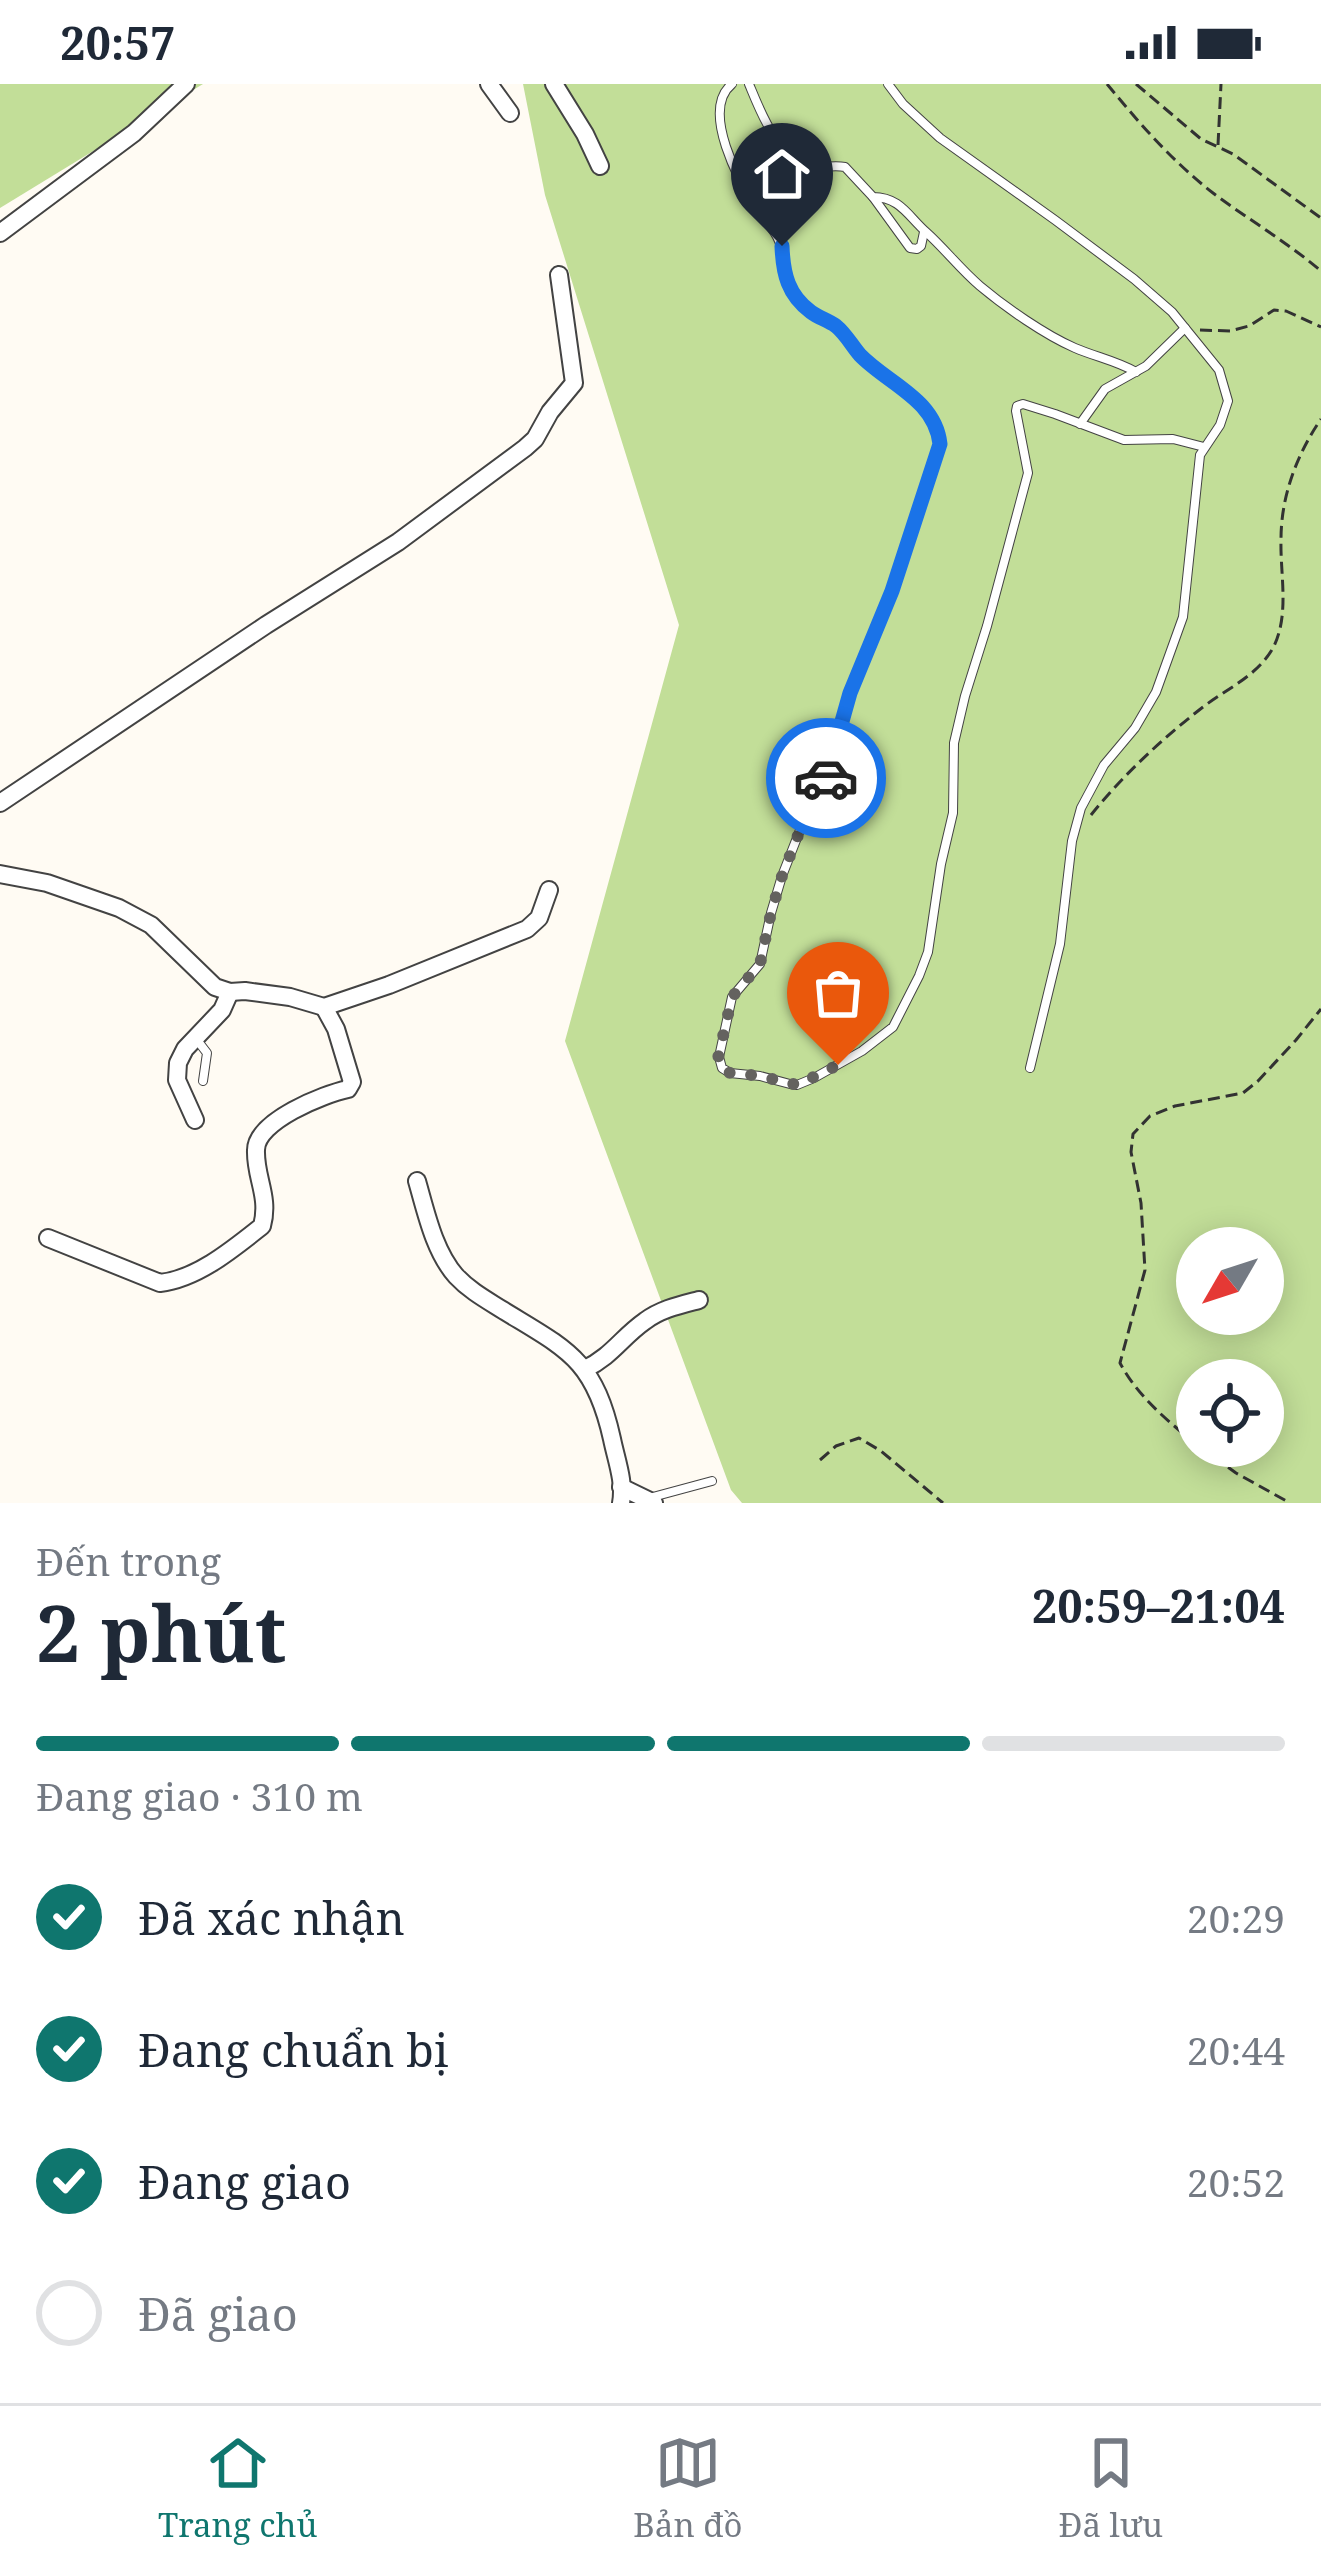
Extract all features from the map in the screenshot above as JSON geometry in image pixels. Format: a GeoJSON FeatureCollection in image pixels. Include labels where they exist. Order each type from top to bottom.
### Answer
{"type":"FeatureCollection","features":[{"type":"Feature","properties":{"kind":"street"},"geometry":{"type":"LineString","coordinates":[[0,233],[134,133],[186,84]]}},
{"type":"Feature","properties":{"kind":"street"},"geometry":{"type":"LineString","coordinates":[[489,84],[510,113]]}},
{"type":"Feature","properties":{"kind":"street"},"geometry":{"type":"LineString","coordinates":[[554,84],[600,166]]}},
{"type":"Feature","properties":{"kind":"street"},"geometry":{"type":"LineString","coordinates":[[0,803],[398,542],[536,439],[574,383],[560,274]]}},
{"type":"Feature","properties":{"kind":"street"},"geometry":{"type":"LineString","coordinates":[[0,874],[46,883],[119,908],[151,926],[215,987],[290,997],[324,1007],[526,929],[539,918],[549,890]]}},
{"type":"Feature","properties":{"kind":"street"},"geometry":{"type":"LineString","coordinates":[[196,1120],[177,1080],[178,1063],[222,1010],[230,992]]}},
{"type":"Feature","properties":{"kind":"street"},"geometry":{"type":"LineString","coordinates":[[48,1238],[160,1282],[176,1281],[202,1268],[262,1226],[266,1206],[258,1139],[288,1114],[318,1097],[348,1089],[352,1082],[324,1007]]}},
{"type":"Feature","properties":{"kind":"street"},"geometry":{"type":"LineString","coordinates":[[417,1181],[443,1257],[454,1274],[473,1292],[560,1345],[585,1369],[608,1420],[621,1495],[651,1501]]}},
{"type":"Feature","properties":{"kind":"street"},"geometry":{"type":"LineString","coordinates":[[585,1369],[605,1359],[648,1318],[699,1300]]}},
{"type":"Feature","properties":{"kind":"lane"},"geometry":{"type":"LineString","coordinates":[[733,84],[720,100],[721,126],[738,176],[782,246],[789,287],[797,300],[840,328],[860,355],[921,404],[932,417],[940,444],[892,591],[850,693],[822,788],[782,876],[760,964],[732,997],[718,1058],[722,1068],[797,1085],[879,1039],[904,1008],[928,952],[953,814],[954,743],[964,696],[1024,495],[1028,473],[1017,406],[1023,404],[1124,440],[1172,439],[1204,447]]}},
{"type":"Feature","properties":{"kind":"lane"},"geometry":{"type":"LineString","coordinates":[[749,84],[771,129],[792,157],[814,166],[845,167],[910,248],[921,246],[923,230]]}},
{"type":"Feature","properties":{"kind":"lane"},"geometry":{"type":"LineString","coordinates":[[888,84],[940,138],[1172,312],[1219,370],[1228,401],[1196,474],[1184,616],[1156,692],[1135,728],[1104,765],[1072,841],[1065,919],[1030,1068]]}},
{"type":"Feature","properties":{"kind":"lane"},"geometry":{"type":"LineString","coordinates":[[873,197],[897,202],[979,286],[1031,324],[1136,372]]}},
{"type":"Feature","properties":{"kind":"lane"},"geometry":{"type":"LineString","coordinates":[[1080,424],[1105,388],[1136,372],[1186,328]]}},
{"type":"Feature","properties":{"kind":"lane"},"geometry":{"type":"LineString","coordinates":[[196,1038],[207,1053],[203,1081]]}},
{"type":"Feature","properties":{"kind":"lane"},"geometry":{"type":"LineString","coordinates":[[651,1501],[712,1481]]}},
{"type":"Feature","properties":{"kind":"path"},"geometry":{"type":"LineString","coordinates":[[1107,84],[1138,124],[1210,190],[1321,271]]}},
{"type":"Feature","properties":{"kind":"path"},"geometry":{"type":"LineString","coordinates":[[1136,84],[1201,139],[1233,154],[1321,218]]}},
{"type":"Feature","properties":{"kind":"path"},"geometry":{"type":"LineString","coordinates":[[1217,146],[1221,84]]}},
{"type":"Feature","properties":{"kind":"path"},"geometry":{"type":"LineString","coordinates":[[1186,328],[1230,331],[1249,326],[1274,310],[1286,310],[1321,327]]}},
{"type":"Feature","properties":{"kind":"path"},"geometry":{"type":"LineString","coordinates":[[1088,818],[1152,752],[1262,664],[1275,644],[1283,610],[1280,537],[1286,497],[1296,464],[1321,419]]}},
{"type":"Feature","properties":{"kind":"path"},"geometry":{"type":"LineString","coordinates":[[1176,1426],[1151,1405],[1120,1363],[1145,1270],[1141,1203],[1131,1153],[1133,1134],[1150,1116],[1175,1106],[1243,1093],[1321,1009]]}},
{"type":"Feature","properties":{"kind":"path"},"geometry":{"type":"LineString","coordinates":[[820,1460],[836,1446],[859,1438],[881,1450],[943,1503]]}},
{"type":"Feature","properties":{"kind":"path"},"geometry":{"type":"LineString","coordinates":[[1228,1467],[1290,1503]]}},
{"type":"Feature","properties":{"kind":"green space"},"geometry":{"type":"Polygon","coordinates":[[[0,84],[203,84],[0,208],[0,84]]]}},
{"type":"Feature","properties":{"kind":"green space"},"geometry":{"type":"Polygon","coordinates":[[[523,84],[1321,84],[1321,1503],[742,1503],[731,1490],[565,1041],[679,625],[545,195],[523,84]]]}},
{"type":"Feature","properties":{"kind":"way so far"},"geometry":{"type":"LineString","coordinates":[[826,778],[782,876],[760,964],[732,997],[718,1058],[730,1073],[797,1085],[838,1065]]}},
{"type":"Feature","properties":{"kind":"route"},"geometry":{"type":"LineString","coordinates":[[782,246],[784,272],[797,300],[840,328],[860,355],[921,404],[932,417],[940,444],[878,630],[850,693],[826,778]]}}]}
